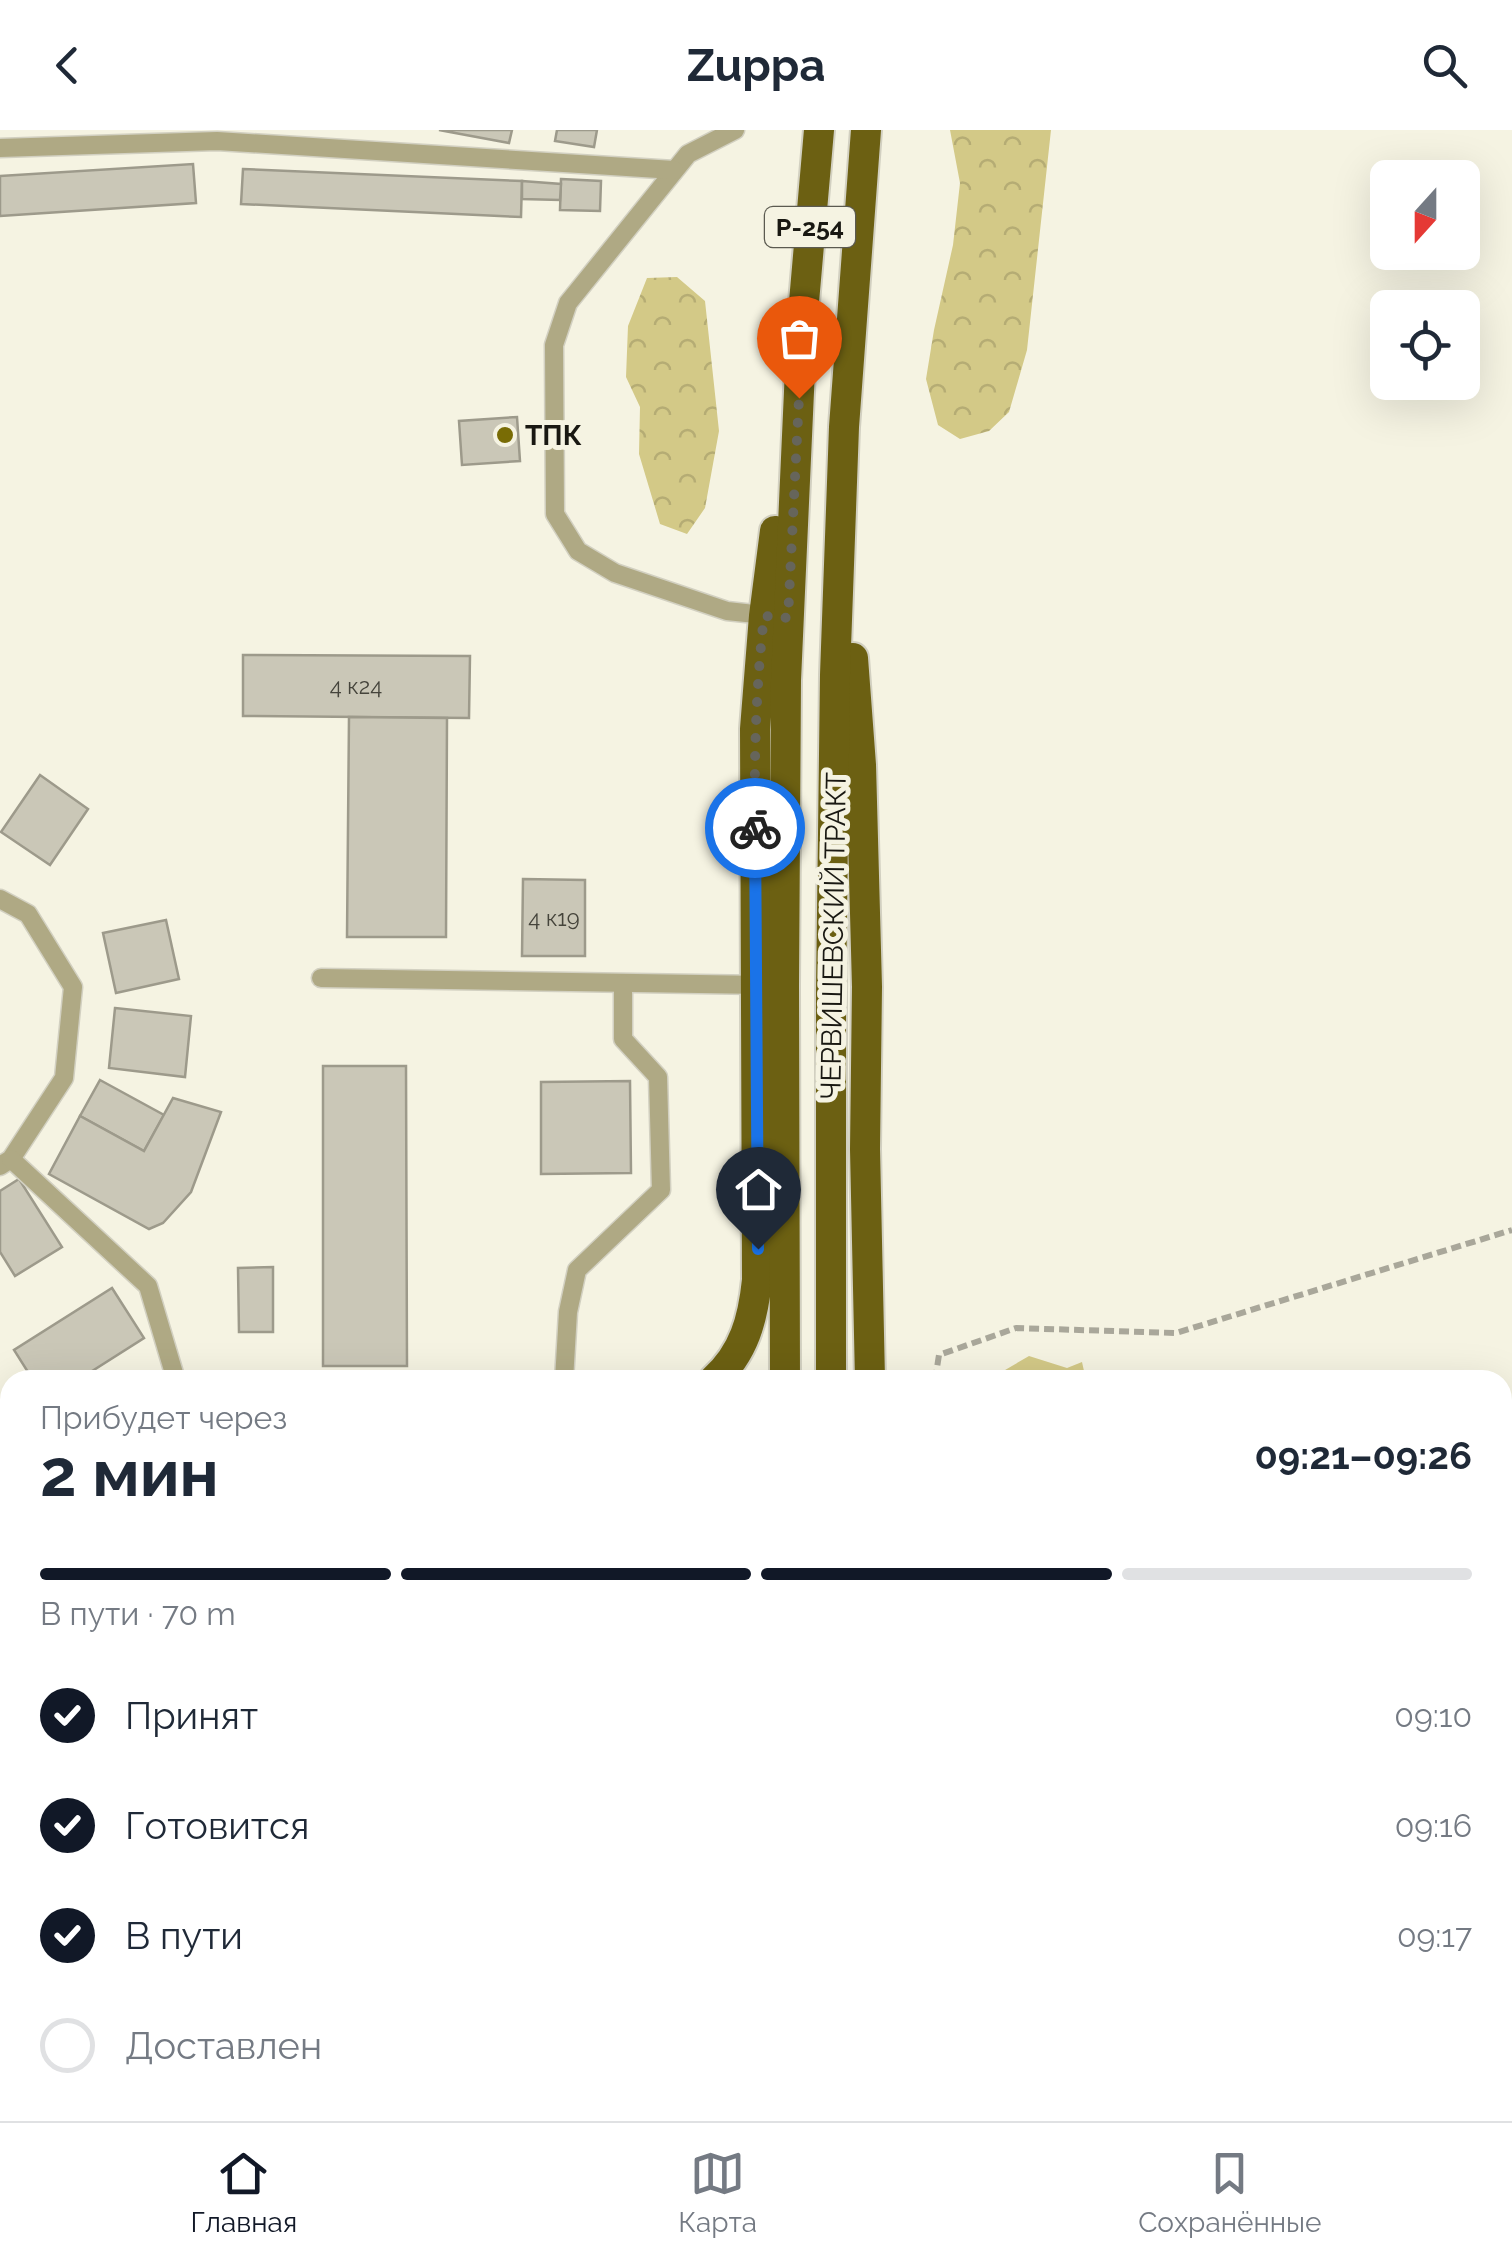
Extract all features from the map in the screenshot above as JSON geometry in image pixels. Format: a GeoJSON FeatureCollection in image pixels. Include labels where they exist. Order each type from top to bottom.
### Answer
{"type":"FeatureCollection","features":[{"type":"Feature","properties":{"kind":"highway","name":"Р-254"},"geometry":{"type":"LineString","coordinates":[[776,617],[819,130]]}},
{"type":"Feature","properties":{"kind":"highway","name":"Р-254"},"geometry":{"type":"LineString","coordinates":[[841,492],[866,130]]}},
{"type":"Feature","properties":{"kind":"highway","name":"ЧЕРВИШЕВСКИЙ ТРАКТ"},"geometry":{"type":"LineString","coordinates":[[831,1370],[831,992],[841,492]]}},
{"type":"Feature","properties":{"kind":"highway"},"geometry":{"type":"LineString","coordinates":[[841,492],[861,765],[870,1370]]}},
{"type":"Feature","properties":{"kind":"highway"},"geometry":{"type":"LineString","coordinates":[[725,1370],[744,1339],[756,1291],[769,985],[754,729],[776,617]]}},
{"type":"Feature","properties":{"kind":"highway","name":"ЧЕРВИШЕВСКИЙ ТРАКТ"},"geometry":{"type":"LineString","coordinates":[[769,985],[785,1370]]}},
{"type":"Feature","properties":{"kind":"lane"},"geometry":{"type":"LineString","coordinates":[[735,130],[688,154],[568,304],[554,345],[554,514],[578,551],[615,573],[726,611],[776,617]]}},
{"type":"Feature","properties":{"kind":"lane"},"geometry":{"type":"LineString","coordinates":[[0,148],[217,140],[674,170]]}},
{"type":"Feature","properties":{"kind":"lane"},"geometry":{"type":"LineString","coordinates":[[0,899],[28,914],[73,987],[64,1078],[6,1162],[148,1286],[173,1370]]}},
{"type":"Feature","properties":{"kind":"lane"},"geometry":{"type":"LineString","coordinates":[[321,978],[769,985]]}},
{"type":"Feature","properties":{"kind":"lane"},"geometry":{"type":"LineString","coordinates":[[565,1370],[568,1312],[577,1270],[661,1190],[658,1077],[624,1039],[623,984]]}},
{"type":"Feature","properties":{"kind":"path"},"geometry":{"type":"LineString","coordinates":[[937,1370],[940,1355],[1016,1328],[1176,1334],[1512,1230]]}},
{"type":"Feature","properties":{"kind":"green space"},"geometry":{"type":"Polygon","coordinates":[[[950,130],[1051,130],[1027,350],[1009,412],[989,431],[960,439],[938,425],[926,379],[953,245],[960,183],[950,130]]]}},
{"type":"Feature","properties":{"kind":"green space"},"geometry":{"type":"Polygon","coordinates":[[[677,277],[705,301],[719,431],[705,508],[687,534],[660,524],[639,454],[640,407],[626,377],[628,326],[647,278],[677,277]]]}},
{"type":"Feature","properties":{"kind":"green space"},"geometry":{"type":"Polygon","coordinates":[[[1029,1356],[1067,1368],[1082,1362],[1084,1370],[1005,1370],[1029,1356]]]}},
{"type":"Feature","properties":{"kind":"building"},"geometry":{"type":"Polygon","coordinates":[[[439,130],[512,130],[509,143],[439,130]]]}},
{"type":"Feature","properties":{"kind":"building"},"geometry":{"type":"Polygon","coordinates":[[[557,130],[597,130],[594,147],[555,141],[557,130]]]}},
{"type":"Feature","properties":{"kind":"building"},"geometry":{"type":"Polygon","coordinates":[[[193,164],[196,203],[0,216],[0,176],[193,164]]]}},
{"type":"Feature","properties":{"kind":"building"},"geometry":{"type":"Polygon","coordinates":[[[243,169],[522,181],[521,217],[241,204],[243,169]]]}},
{"type":"Feature","properties":{"kind":"building"},"geometry":{"type":"Polygon","coordinates":[[[561,179],[601,181],[600,211],[560,210],[561,179]]]}},
{"type":"Feature","properties":{"kind":"building"},"geometry":{"type":"Polygon","coordinates":[[[522,181],[561,184],[560,200],[522,199],[522,181]]]}},
{"type":"Feature","properties":{"kind":"building"},"geometry":{"type":"Polygon","coordinates":[[[517,417],[520,461],[462,465],[459,421],[517,417]]]}},
{"type":"Feature","properties":{"kind":"building"},"geometry":{"type":"Polygon","coordinates":[[[243,655],[470,656],[469,718],[243,716],[243,655]]]}},
{"type":"Feature","properties":{"kind":"building"},"geometry":{"type":"Polygon","coordinates":[[[349,717],[447,718],[446,937],[347,937],[349,717]]]}},
{"type":"Feature","properties":{"kind":"building"},"geometry":{"type":"Polygon","coordinates":[[[40,775],[88,809],[50,865],[1,832],[40,775]]]}},
{"type":"Feature","properties":{"kind":"building"},"geometry":{"type":"Polygon","coordinates":[[[523,879],[585,880],[585,956],[522,956],[523,879]]]}},
{"type":"Feature","properties":{"kind":"building"},"geometry":{"type":"Polygon","coordinates":[[[166,920],[179,979],[116,993],[103,933],[166,920]]]}},
{"type":"Feature","properties":{"kind":"building"},"geometry":{"type":"Polygon","coordinates":[[[115,1008],[191,1016],[185,1077],[109,1068],[115,1008]]]}},
{"type":"Feature","properties":{"kind":"building"},"geometry":{"type":"Polygon","coordinates":[[[323,1066],[406,1066],[407,1366],[323,1366],[323,1066]]]}},
{"type":"Feature","properties":{"kind":"building"},"geometry":{"type":"Polygon","coordinates":[[[100,1080],[164,1115],[144,1151],[80,1116],[100,1080]]]}},
{"type":"Feature","properties":{"kind":"building"},"geometry":{"type":"Polygon","coordinates":[[[630,1081],[631,1173],[541,1174],[541,1082],[630,1081]]]}},
{"type":"Feature","properties":{"kind":"building"},"geometry":{"type":"Polygon","coordinates":[[[173,1098],[221,1112],[191,1192],[163,1223],[149,1229],[49,1174],[80,1116],[144,1151],[173,1098]]]}},
{"type":"Feature","properties":{"kind":"building"},"geometry":{"type":"Polygon","coordinates":[[[19,1179],[62,1247],[15,1276],[0,1252],[0,1191],[19,1179]]]}},
{"type":"Feature","properties":{"kind":"building"},"geometry":{"type":"Polygon","coordinates":[[[273,1267],[273,1332],[239,1332],[238,1268],[273,1267]]]}},
{"type":"Feature","properties":{"kind":"building"},"geometry":{"type":"Polygon","coordinates":[[[112,1288],[144,1338],[94,1370],[27,1370],[14,1350],[112,1288]]]}},
{"type":"Feature","properties":{"kind":"way so far"},"geometry":{"type":"LineString","coordinates":[[755,828],[754,729],[761,637],[764,616],[788,618],[799,398]]}},
{"type":"Feature","properties":{"kind":"place","name":"ТПК"},"geometry":{"type":"Point","coordinates":[505,435]}},
{"type":"Feature","properties":{"kind":"route"},"geometry":{"type":"LineString","coordinates":[[755,828],[758,1249]]}}]}
